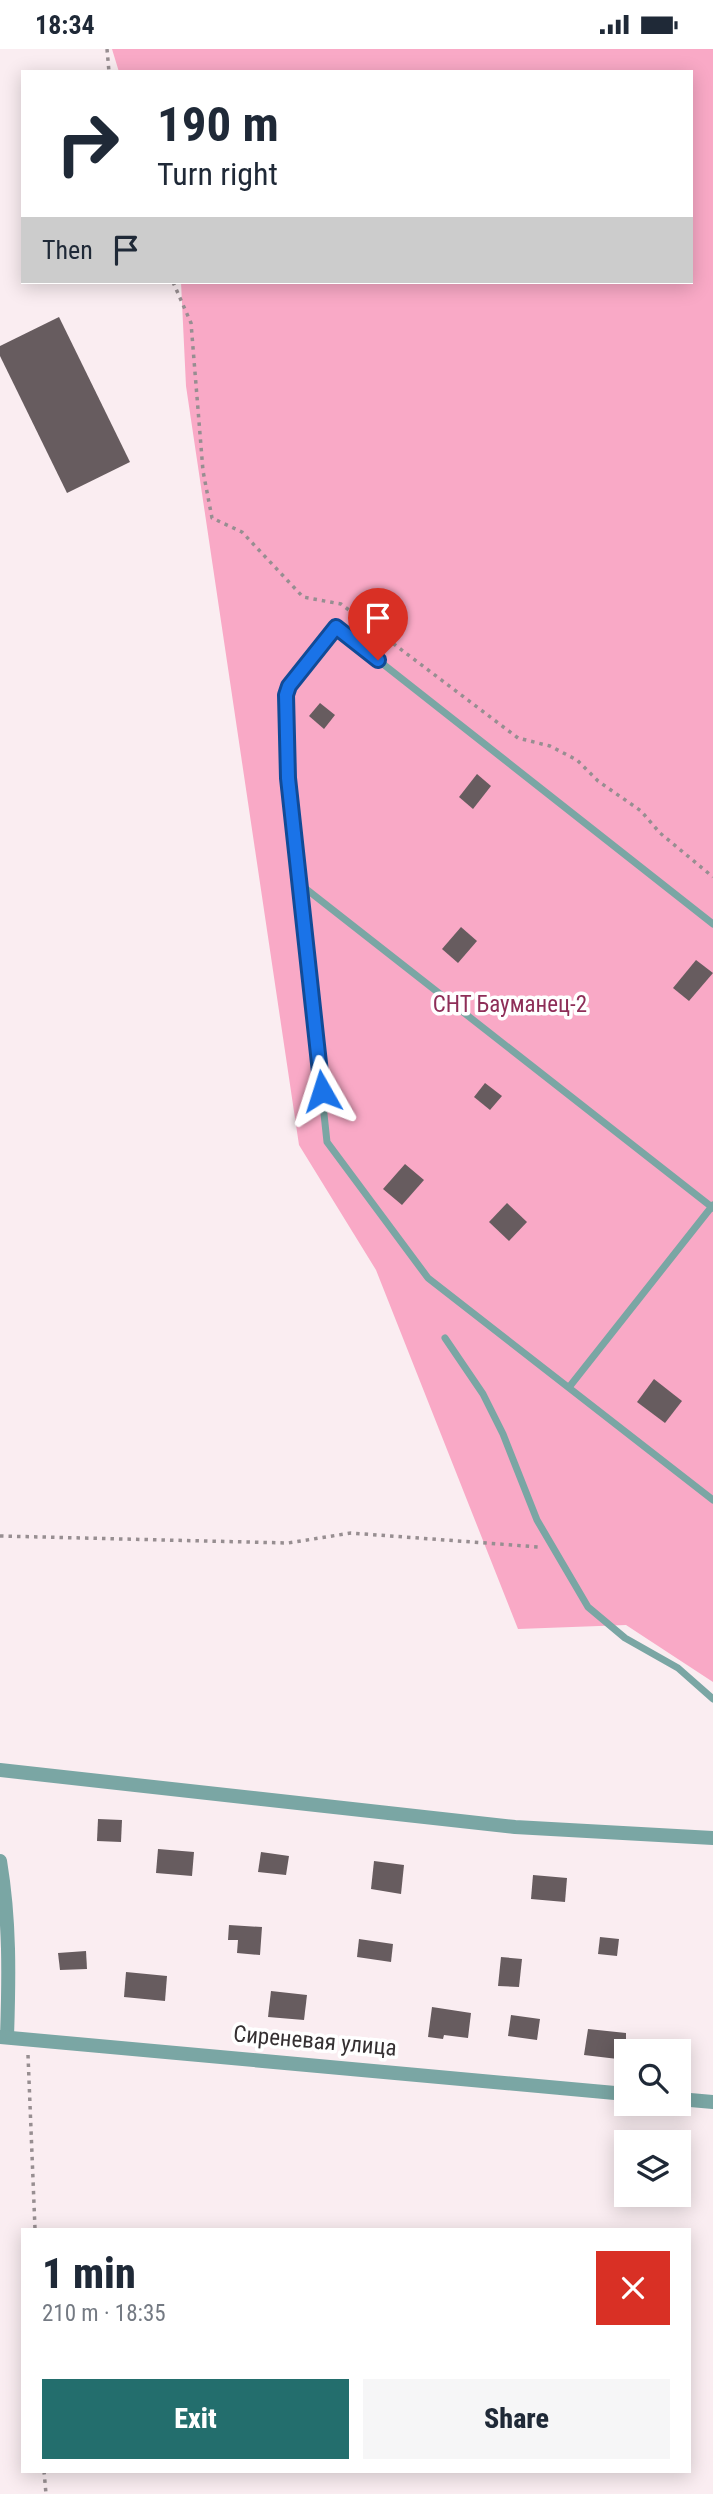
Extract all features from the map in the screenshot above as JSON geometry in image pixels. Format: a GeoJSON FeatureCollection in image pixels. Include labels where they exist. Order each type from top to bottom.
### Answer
{"type":"FeatureCollection","features":[{"type":"Feature","properties":{"kind":"street"},"geometry":{"type":"LineString","coordinates":[[0,1770],[515,1827],[713,1839]]}},
{"type":"Feature","properties":{"kind":"street"},"geometry":{"type":"LineString","coordinates":[[0,1861],[8,1912],[10,1957],[3,2037]]}},
{"type":"Feature","properties":{"kind":"street","name":"Сиреневая улица"},"geometry":{"type":"LineString","coordinates":[[3,2037],[614,2093]]}},
{"type":"Feature","properties":{"kind":"street"},"geometry":{"type":"LineString","coordinates":[[691,2100],[713,2102]]}},
{"type":"Feature","properties":{"kind":"lane"},"geometry":{"type":"LineString","coordinates":[[713,924],[336,627],[289,686],[286,695],[288,778],[327,1142],[428,1278],[713,1500]]}},
{"type":"Feature","properties":{"kind":"lane"},"geometry":{"type":"LineString","coordinates":[[301,885],[712,1206],[570,1386]]}},
{"type":"Feature","properties":{"kind":"lane"},"geometry":{"type":"LineString","coordinates":[[445,1338],[483,1394],[503,1434],[537,1520],[588,1607],[625,1638],[678,1668],[713,1699]]}},
{"type":"Feature","properties":{"kind":"path"},"geometry":{"type":"LineString","coordinates":[[107,49],[109,70]]}},
{"type":"Feature","properties":{"kind":"path"},"geometry":{"type":"LineString","coordinates":[[174,284],[191,323],[203,471],[212,518],[242,532],[303,597],[341,604],[519,738],[550,746],[577,760],[598,781],[641,811],[660,833],[713,877]]}},
{"type":"Feature","properties":{"kind":"path"},"geometry":{"type":"LineString","coordinates":[[0,1536],[288,1543],[351,1533],[552,1548]]}},
{"type":"Feature","properties":{"kind":"path"},"geometry":{"type":"LineString","coordinates":[[27,2039],[35,2228]]}},
{"type":"Feature","properties":{"kind":"path"},"geometry":{"type":"LineString","coordinates":[[44,2473],[46,2494]]}},
{"type":"Feature","properties":{"kind":"green space","name":"СНТ Бауманец-2"},"geometry":{"type":"Polygon","coordinates":[[[112,49],[713,49],[713,1682],[626,1625],[518,1629],[376,1270],[299,1145],[186,386],[181,284],[693,284],[693,70],[118,70],[112,49]]]}},
{"type":"Feature","properties":{"kind":"building"},"geometry":{"type":"Polygon","coordinates":[[[59,317],[130,462],[67,493],[0,356],[0,346],[59,317]]]}},
{"type":"Feature","properties":{"kind":"building"},"geometry":{"type":"Polygon","coordinates":[[[320,703],[335,715],[324,729],[309,716],[320,703]]]}},
{"type":"Feature","properties":{"kind":"building"},"geometry":{"type":"Polygon","coordinates":[[[477,774],[491,786],[473,809],[459,797],[477,774]]]}},
{"type":"Feature","properties":{"kind":"building"},"geometry":{"type":"Polygon","coordinates":[[[461,927],[477,941],[458,963],[442,949],[461,927]]]}},
{"type":"Feature","properties":{"kind":"building"},"geometry":{"type":"Polygon","coordinates":[[[696,960],[713,973],[689,1001],[673,988],[696,960]]]}},
{"type":"Feature","properties":{"kind":"building"},"geometry":{"type":"Polygon","coordinates":[[[485,1083],[502,1096],[490,1110],[474,1097],[485,1083]]]}},
{"type":"Feature","properties":{"kind":"building"},"geometry":{"type":"Polygon","coordinates":[[[405,1164],[424,1180],[402,1205],[383,1189],[405,1164]]]}},
{"type":"Feature","properties":{"kind":"building"},"geometry":{"type":"Polygon","coordinates":[[[507,1203],[527,1222],[509,1241],[489,1222],[507,1203]]]}},
{"type":"Feature","properties":{"kind":"building"},"geometry":{"type":"Polygon","coordinates":[[[654,1379],[682,1401],[665,1423],[637,1402],[654,1379]]]}},
{"type":"Feature","properties":{"kind":"building"},"geometry":{"type":"Polygon","coordinates":[[[98,1819],[122,1820],[121,1842],[97,1841],[98,1819]]]}},
{"type":"Feature","properties":{"kind":"building"},"geometry":{"type":"Polygon","coordinates":[[[158,1849],[194,1852],[192,1876],[156,1873],[158,1849]]]}},
{"type":"Feature","properties":{"kind":"building"},"geometry":{"type":"Polygon","coordinates":[[[261,1852],[289,1856],[286,1875],[258,1872],[261,1852]]]}},
{"type":"Feature","properties":{"kind":"building"},"geometry":{"type":"Polygon","coordinates":[[[374,1861],[404,1865],[401,1894],[371,1889],[374,1861]]]}},
{"type":"Feature","properties":{"kind":"building"},"geometry":{"type":"Polygon","coordinates":[[[533,1875],[567,1878],[565,1902],[531,1899],[533,1875]]]}},
{"type":"Feature","properties":{"kind":"building"},"geometry":{"type":"Polygon","coordinates":[[[229,1925],[262,1927],[260,1955],[237,1953],[238,1940],[228,1940],[229,1925]]]}},
{"type":"Feature","properties":{"kind":"building"},"geometry":{"type":"Polygon","coordinates":[[[600,1937],[619,1939],[617,1956],[598,1954],[600,1937]]]}},
{"type":"Feature","properties":{"kind":"building"},"geometry":{"type":"Polygon","coordinates":[[[359,1939],[393,1944],[391,1962],[357,1957],[359,1939]]]}},
{"type":"Feature","properties":{"kind":"building"},"geometry":{"type":"Polygon","coordinates":[[[86,1951],[87,1969],[60,1970],[58,1953],[86,1951]]]}},
{"type":"Feature","properties":{"kind":"building"},"geometry":{"type":"Polygon","coordinates":[[[501,1957],[522,1959],[519,1987],[498,1986],[501,1957]]]}},
{"type":"Feature","properties":{"kind":"building"},"geometry":{"type":"Polygon","coordinates":[[[126,1972],[167,1976],[165,2001],[124,1997],[126,1972]]]}},
{"type":"Feature","properties":{"kind":"building"},"geometry":{"type":"Polygon","coordinates":[[[271,1991],[307,1995],[304,2020],[268,2017],[271,1991]]]}},
{"type":"Feature","properties":{"kind":"building"},"geometry":{"type":"Polygon","coordinates":[[[432,2007],[471,2013],[468,2038],[444,2035],[443,2039],[428,2037],[432,2007]]]}},
{"type":"Feature","properties":{"kind":"building"},"geometry":{"type":"Polygon","coordinates":[[[511,2015],[540,2019],[537,2040],[508,2036],[511,2015]]]}},
{"type":"Feature","properties":{"kind":"building"},"geometry":{"type":"Polygon","coordinates":[[[588,2029],[626,2033],[626,2039],[614,2039],[614,2059],[584,2055],[588,2029]]]}},
{"type":"Feature","properties":{"kind":"route"},"geometry":{"type":"LineString","coordinates":[[322,1091],[288,778],[286,695],[289,686],[336,627],[378,660]]}}]}
